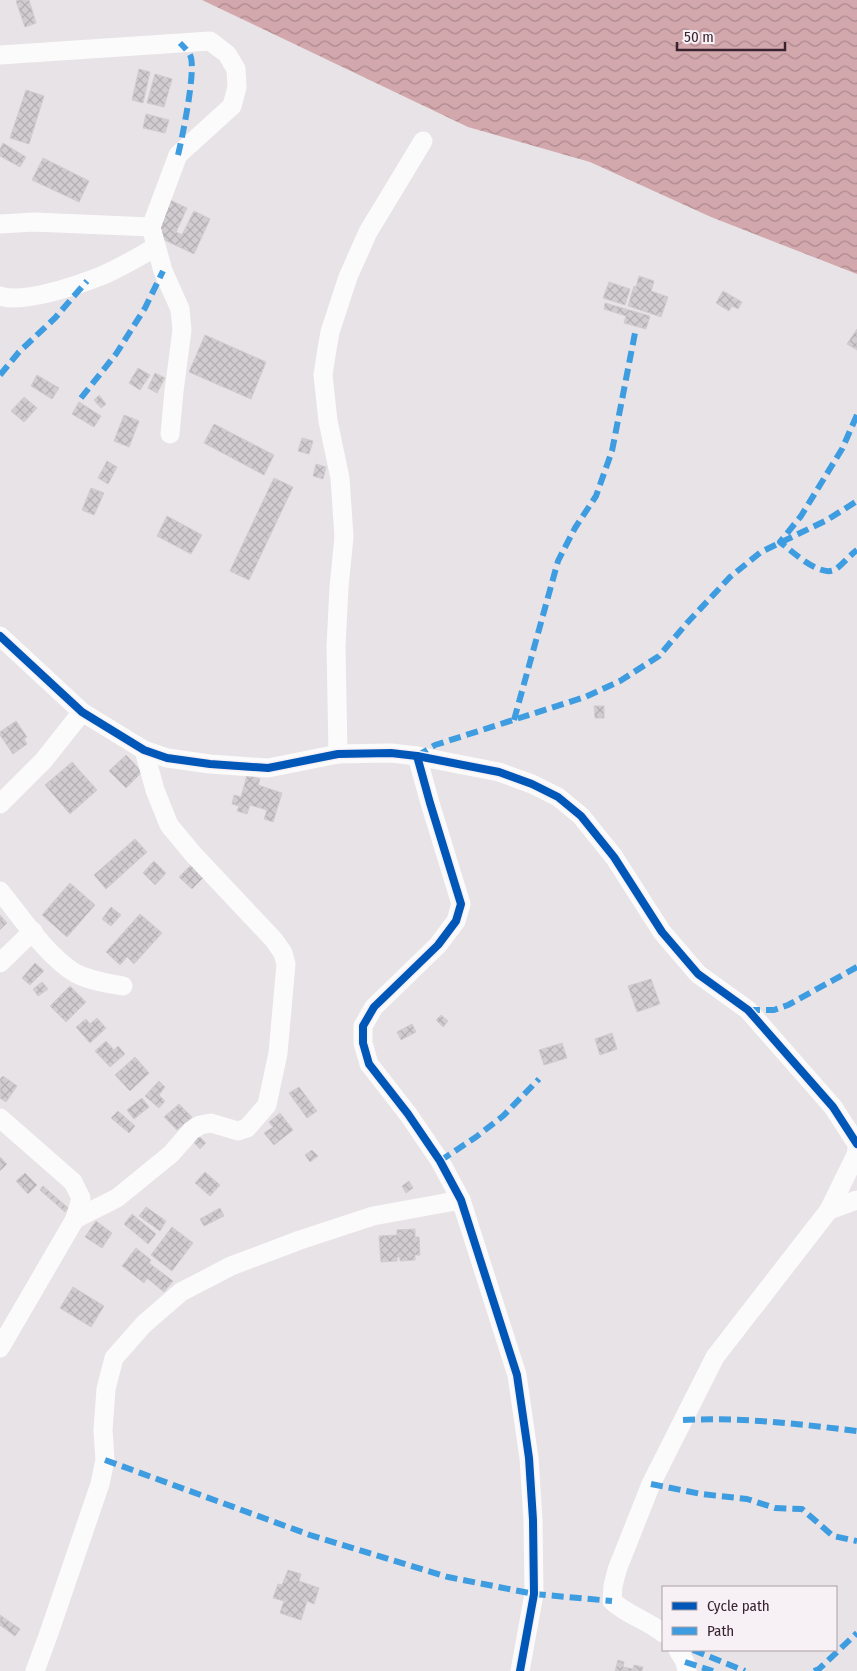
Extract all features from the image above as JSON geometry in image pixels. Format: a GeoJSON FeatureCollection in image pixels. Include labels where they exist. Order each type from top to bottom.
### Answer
{"type":"FeatureCollection","features":[{"type":"Feature","properties":{"kind":"street"},"geometry":{"type":"LineString","coordinates":[[0,55],[210,42],[227,54],[236,69],[237,87],[232,106],[178,155],[151,227],[163,271],[180,310],[182,330],[170,434]]}},
{"type":"Feature","properties":{"kind":"street"},"geometry":{"type":"LineString","coordinates":[[338,754],[336,647],[344,537],[340,478],[328,421],[323,375],[326,349],[346,285],[368,232],[423,142]]}},
{"type":"Feature","properties":{"kind":"street"},"geometry":{"type":"LineString","coordinates":[[0,224],[34,222],[151,227]]}},
{"type":"Feature","properties":{"kind":"street"},"geometry":{"type":"LineString","coordinates":[[0,296],[7,298],[32,297],[87,281],[102,276],[156,247]]}},
{"type":"Feature","properties":{"kind":"street"},"geometry":{"type":"LineString","coordinates":[[0,636],[82,712],[144,750],[168,758],[210,764],[268,768],[338,754],[391,753],[417,756],[499,772],[558,796],[581,816],[614,857],[668,939],[698,974],[748,1010],[833,1107],[857,1144]]}},
{"type":"Feature","properties":{"kind":"street"},"geometry":{"type":"LineString","coordinates":[[0,804],[44,760],[82,712]]}},
{"type":"Feature","properties":{"kind":"street"},"geometry":{"type":"LineString","coordinates":[[75,1218],[116,1198],[171,1154],[191,1131],[200,1125],[211,1124],[238,1131],[247,1128],[267,1105],[278,1053],[286,964],[284,954],[274,940],[192,854],[169,825],[155,790],[144,750]]}},
{"type":"Feature","properties":{"kind":"street"},"geometry":{"type":"LineString","coordinates":[[417,756],[461,904],[456,921],[438,945],[374,1007],[363,1026],[362,1043],[369,1064],[408,1114],[440,1161],[462,1200],[517,1375],[529,1458],[533,1520],[534,1594],[520,1671]]}},
{"type":"Feature","properties":{"kind":"street"},"geometry":{"type":"LineString","coordinates":[[0,891],[58,960],[76,973],[93,981],[124,986]]}},
{"type":"Feature","properties":{"kind":"street"},"geometry":{"type":"LineString","coordinates":[[0,962],[33,931]]}},
{"type":"Feature","properties":{"kind":"street"},"geometry":{"type":"LineString","coordinates":[[0,1118],[73,1182],[81,1198],[75,1218],[0,1348]]}},
{"type":"Feature","properties":{"kind":"street"},"geometry":{"type":"LineString","coordinates":[[662,1632],[656,1627],[623,1611],[612,1601],[617,1570],[651,1484],[715,1357],[829,1210],[856,1155],[857,1149]]}},
{"type":"Feature","properties":{"kind":"street"},"geometry":{"type":"LineString","coordinates":[[35,1671],[100,1484],[105,1460],[103,1430],[106,1388],[114,1358],[127,1342],[144,1324],[181,1292],[231,1266],[300,1240],[374,1216],[462,1200]]}},
{"type":"Feature","properties":{"kind":"street"},"geometry":{"type":"LineString","coordinates":[[829,1210],[857,1200]]}},
{"type":"Feature","properties":{"kind":"street"},"geometry":{"type":"LineString","coordinates":[[679,1651],[685,1662],[687,1671]]}},
{"type":"Feature","properties":{"kind":"water"},"geometry":{"type":"Polygon","coordinates":[[[202,0],[857,0],[857,274],[711,217],[590,162],[468,127],[202,0]]]}},
{"type":"Feature","properties":{"kind":"building"},"geometry":{"type":"Polygon","coordinates":[[[29,0],[36,23],[25,27],[16,1],[29,0]]]}},
{"type":"Feature","properties":{"kind":"building"},"geometry":{"type":"Polygon","coordinates":[[[139,69],[150,72],[143,103],[132,100],[139,69]]]}},
{"type":"Feature","properties":{"kind":"building"},"geometry":{"type":"Polygon","coordinates":[[[155,74],[172,79],[164,107],[147,103],[155,74]]]}},
{"type":"Feature","properties":{"kind":"building"},"geometry":{"type":"Polygon","coordinates":[[[26,90],[44,96],[29,144],[10,138],[26,90]]]}},
{"type":"Feature","properties":{"kind":"building"},"geometry":{"type":"Polygon","coordinates":[[[146,114],[169,120],[165,133],[143,128],[146,114]]]}},
{"type":"Feature","properties":{"kind":"building"},"geometry":{"type":"Polygon","coordinates":[[[3,143],[26,157],[20,167],[0,156],[0,149],[3,143]]]}},
{"type":"Feature","properties":{"kind":"building"},"geometry":{"type":"Polygon","coordinates":[[[43,158],[89,181],[79,202],[32,180],[43,158]]]}},
{"type":"Feature","properties":{"kind":"building"},"geometry":{"type":"Polygon","coordinates":[[[170,200],[187,208],[176,232],[182,235],[194,211],[210,219],[194,254],[154,235],[170,200]]]}},
{"type":"Feature","properties":{"kind":"building"},"geometry":{"type":"Polygon","coordinates":[[[639,276],[654,281],[651,291],[668,297],[661,317],[628,306],[639,276]]]}},
{"type":"Feature","properties":{"kind":"building"},"geometry":{"type":"Polygon","coordinates":[[[609,282],[630,289],[625,305],[603,298],[609,282]]]}},
{"type":"Feature","properties":{"kind":"building"},"geometry":{"type":"Polygon","coordinates":[[[723,291],[742,302],[738,309],[732,306],[729,311],[716,303],[723,291]]]}},
{"type":"Feature","properties":{"kind":"building"},"geometry":{"type":"Polygon","coordinates":[[[605,303],[650,316],[646,329],[624,323],[626,316],[604,309],[605,303]]]}},
{"type":"Feature","properties":{"kind":"building"},"geometry":{"type":"Polygon","coordinates":[[[857,329],[857,350],[847,344],[857,329]]]}},
{"type":"Feature","properties":{"kind":"building"},"geometry":{"type":"Polygon","coordinates":[[[205,335],[266,362],[251,399],[189,372],[205,335]]]}},
{"type":"Feature","properties":{"kind":"building"},"geometry":{"type":"Polygon","coordinates":[[[138,368],[150,375],[140,390],[129,383],[138,368]]]}},
{"type":"Feature","properties":{"kind":"building"},"geometry":{"type":"Polygon","coordinates":[[[155,373],[165,378],[157,393],[148,388],[155,373]]]}},
{"type":"Feature","properties":{"kind":"building"},"geometry":{"type":"Polygon","coordinates":[[[37,375],[59,388],[52,399],[31,386],[37,375]]]}},
{"type":"Feature","properties":{"kind":"building"},"geometry":{"type":"Polygon","coordinates":[[[99,395],[106,404],[101,408],[94,400],[99,395]]]}},
{"type":"Feature","properties":{"kind":"building"},"geometry":{"type":"Polygon","coordinates":[[[24,397],[37,408],[24,422],[11,411],[24,397]]]}},
{"type":"Feature","properties":{"kind":"building"},"geometry":{"type":"Polygon","coordinates":[[[79,402],[101,416],[94,427],[72,414],[79,402]]]}},
{"type":"Feature","properties":{"kind":"building"},"geometry":{"type":"Polygon","coordinates":[[[124,415],[139,421],[129,447],[114,441],[124,415]]]}},
{"type":"Feature","properties":{"kind":"building"},"geometry":{"type":"Polygon","coordinates":[[[214,424],[274,455],[264,475],[204,443],[214,424]]]}},
{"type":"Feature","properties":{"kind":"building"},"geometry":{"type":"Polygon","coordinates":[[[302,438],[313,441],[309,454],[298,451],[302,438]]]}},
{"type":"Feature","properties":{"kind":"building"},"geometry":{"type":"Polygon","coordinates":[[[107,461],[117,467],[108,484],[98,478],[107,461]]]}},
{"type":"Feature","properties":{"kind":"building"},"geometry":{"type":"Polygon","coordinates":[[[316,464],[326,467],[323,479],[313,476],[316,464]]]}},
{"type":"Feature","properties":{"kind":"building"},"geometry":{"type":"Polygon","coordinates":[[[274,478],[293,487],[249,580],[230,571],[274,478]]]}},
{"type":"Feature","properties":{"kind":"building"},"geometry":{"type":"Polygon","coordinates":[[[91,488],[104,493],[94,515],[82,510],[91,488]]]}},
{"type":"Feature","properties":{"kind":"building"},"geometry":{"type":"Polygon","coordinates":[[[167,516],[202,535],[191,554],[157,536],[167,516]]]}},
{"type":"Feature","properties":{"kind":"building"},"geometry":{"type":"Polygon","coordinates":[[[594,706],[604,706],[604,718],[595,718],[594,706]]]}},
{"type":"Feature","properties":{"kind":"building"},"geometry":{"type":"Polygon","coordinates":[[[16,721],[27,737],[24,739],[27,744],[13,754],[0,735],[0,732],[16,721]]]}},
{"type":"Feature","properties":{"kind":"building"},"geometry":{"type":"Polygon","coordinates":[[[126,755],[142,772],[126,788],[109,771],[126,755]]]}},
{"type":"Feature","properties":{"kind":"building"},"geometry":{"type":"Polygon","coordinates":[[[72,762],[97,790],[70,814],[45,785],[72,762]]]}},
{"type":"Feature","properties":{"kind":"building"},"geometry":{"type":"Polygon","coordinates":[[[247,775],[260,779],[258,785],[282,793],[273,822],[264,819],[267,810],[250,805],[247,814],[237,811],[239,806],[232,804],[234,795],[241,797],[247,775]]]}},
{"type":"Feature","properties":{"kind":"building"},"geometry":{"type":"Polygon","coordinates":[[[135,839],[147,852],[106,889],[94,875],[135,839]]]}},
{"type":"Feature","properties":{"kind":"building"},"geometry":{"type":"Polygon","coordinates":[[[154,861],[166,873],[155,885],[143,873],[154,861]]]}},
{"type":"Feature","properties":{"kind":"building"},"geometry":{"type":"Polygon","coordinates":[[[191,865],[204,877],[192,889],[179,877],[191,865]]]}},
{"type":"Feature","properties":{"kind":"building"},"geometry":{"type":"Polygon","coordinates":[[[70,883],[95,905],[67,937],[42,915],[70,883]]]}},
{"type":"Feature","properties":{"kind":"building"},"geometry":{"type":"Polygon","coordinates":[[[111,907],[121,915],[111,926],[102,919],[111,907]]]}},
{"type":"Feature","properties":{"kind":"building"},"geometry":{"type":"Polygon","coordinates":[[[140,914],[162,933],[134,964],[127,957],[120,965],[106,952],[140,914]]]}},
{"type":"Feature","properties":{"kind":"building"},"geometry":{"type":"Polygon","coordinates":[[[0,915],[7,923],[0,930],[0,915]]]}},
{"type":"Feature","properties":{"kind":"building"},"geometry":{"type":"Polygon","coordinates":[[[35,963],[44,971],[30,985],[22,978],[35,963]]]}},
{"type":"Feature","properties":{"kind":"building"},"geometry":{"type":"Polygon","coordinates":[[[651,979],[660,1004],[637,1012],[628,986],[651,979]]]}},
{"type":"Feature","properties":{"kind":"building"},"geometry":{"type":"Polygon","coordinates":[[[42,982],[48,989],[38,996],[33,989],[42,982]]]}},
{"type":"Feature","properties":{"kind":"building"},"geometry":{"type":"Polygon","coordinates":[[[70,986],[86,1002],[66,1022],[50,1006],[70,986]]]}},
{"type":"Feature","properties":{"kind":"building"},"geometry":{"type":"Polygon","coordinates":[[[441,1015],[448,1021],[443,1027],[436,1020],[441,1015]]]}},
{"type":"Feature","properties":{"kind":"building"},"geometry":{"type":"Polygon","coordinates":[[[97,1018],[106,1028],[90,1043],[76,1027],[86,1019],[90,1024],[97,1018]]]}},
{"type":"Feature","properties":{"kind":"building"},"geometry":{"type":"Polygon","coordinates":[[[412,1024],[416,1032],[401,1040],[397,1032],[412,1024]]]}},
{"type":"Feature","properties":{"kind":"building"},"geometry":{"type":"Polygon","coordinates":[[[612,1033],[617,1049],[600,1055],[595,1039],[612,1033]]]}},
{"type":"Feature","properties":{"kind":"building"},"geometry":{"type":"Polygon","coordinates":[[[106,1041],[114,1050],[118,1046],[125,1054],[110,1067],[95,1051],[106,1041]]]}},
{"type":"Feature","properties":{"kind":"building"},"geometry":{"type":"Polygon","coordinates":[[[562,1043],[567,1058],[544,1065],[539,1050],[562,1043]]]}},
{"type":"Feature","properties":{"kind":"building"},"geometry":{"type":"Polygon","coordinates":[[[135,1057],[149,1073],[130,1091],[115,1075],[135,1057]]]}},
{"type":"Feature","properties":{"kind":"building"},"geometry":{"type":"Polygon","coordinates":[[[3,1076],[17,1086],[6,1102],[0,1098],[0,1079],[3,1076]]]}},
{"type":"Feature","properties":{"kind":"building"},"geometry":{"type":"Polygon","coordinates":[[[159,1081],[165,1087],[159,1095],[165,1101],[159,1108],[145,1096],[159,1081]]]}},
{"type":"Feature","properties":{"kind":"building"},"geometry":{"type":"Polygon","coordinates":[[[299,1087],[317,1111],[307,1118],[289,1093],[299,1087]]]}},
{"type":"Feature","properties":{"kind":"building"},"geometry":{"type":"Polygon","coordinates":[[[142,1098],[149,1107],[134,1119],[127,1110],[142,1098]]]}},
{"type":"Feature","properties":{"kind":"building"},"geometry":{"type":"Polygon","coordinates":[[[179,1104],[192,1117],[177,1130],[164,1117],[179,1104]]]}},
{"type":"Feature","properties":{"kind":"building"},"geometry":{"type":"Polygon","coordinates":[[[118,1111],[135,1126],[129,1133],[111,1118],[118,1111]]]}},
{"type":"Feature","properties":{"kind":"building"},"geometry":{"type":"Polygon","coordinates":[[[280,1113],[293,1130],[274,1145],[264,1133],[273,1127],[269,1122],[280,1113]]]}},
{"type":"Feature","properties":{"kind":"building"},"geometry":{"type":"Polygon","coordinates":[[[195,1132],[206,1143],[200,1149],[189,1137],[195,1132]]]}},
{"type":"Feature","properties":{"kind":"building"},"geometry":{"type":"Polygon","coordinates":[[[312,1150],[318,1156],[310,1162],[305,1155],[312,1150]]]}},
{"type":"Feature","properties":{"kind":"building"},"geometry":{"type":"Polygon","coordinates":[[[0,1157],[7,1164],[0,1171],[0,1157]]]}},
{"type":"Feature","properties":{"kind":"building"},"geometry":{"type":"Polygon","coordinates":[[[205,1172],[220,1185],[210,1196],[195,1183],[205,1172]]]}},
{"type":"Feature","properties":{"kind":"building"},"geometry":{"type":"Polygon","coordinates":[[[25,1173],[37,1185],[28,1194],[16,1181],[25,1173]]]}},
{"type":"Feature","properties":{"kind":"building"},"geometry":{"type":"Polygon","coordinates":[[[409,1181],[413,1188],[406,1193],[402,1186],[409,1181]]]}},
{"type":"Feature","properties":{"kind":"building"},"geometry":{"type":"Polygon","coordinates":[[[43,1186],[68,1208],[65,1212],[40,1190],[43,1186]]]}},
{"type":"Feature","properties":{"kind":"building"},"geometry":{"type":"Polygon","coordinates":[[[146,1207],[166,1221],[160,1231],[139,1216],[146,1207]]]}},
{"type":"Feature","properties":{"kind":"building"},"geometry":{"type":"Polygon","coordinates":[[[220,1208],[224,1216],[204,1226],[200,1219],[220,1208]]]}},
{"type":"Feature","properties":{"kind":"building"},"geometry":{"type":"Polygon","coordinates":[[[132,1214],[156,1234],[148,1244],[124,1224],[132,1214]]]}},
{"type":"Feature","properties":{"kind":"building"},"geometry":{"type":"Polygon","coordinates":[[[96,1221],[112,1233],[102,1248],[85,1237],[96,1221]]]}},
{"type":"Feature","properties":{"kind":"building"},"geometry":{"type":"Polygon","coordinates":[[[172,1227],[193,1243],[172,1271],[151,1255],[172,1227]]]}},
{"type":"Feature","properties":{"kind":"building"},"geometry":{"type":"Polygon","coordinates":[[[415,1229],[415,1237],[419,1237],[420,1255],[415,1255],[415,1260],[400,1261],[400,1257],[397,1257],[397,1261],[381,1262],[379,1236],[397,1235],[397,1230],[415,1229]]]}},
{"type":"Feature","properties":{"kind":"building"},"geometry":{"type":"Polygon","coordinates":[[[136,1248],[151,1260],[149,1263],[173,1281],[164,1292],[147,1278],[144,1283],[122,1266],[136,1248]]]}},
{"type":"Feature","properties":{"kind":"building"},"geometry":{"type":"Polygon","coordinates":[[[73,1287],[104,1306],[91,1327],[60,1308],[73,1287]]]}},
{"type":"Feature","properties":{"kind":"building"},"geometry":{"type":"Polygon","coordinates":[[[288,1570],[301,1574],[299,1581],[319,1588],[314,1604],[307,1601],[301,1620],[280,1613],[284,1601],[273,1598],[278,1584],[282,1585],[288,1570]]]}},
{"type":"Feature","properties":{"kind":"building"},"geometry":{"type":"Polygon","coordinates":[[[0,1615],[20,1629],[15,1636],[0,1625],[0,1615]]]}},
{"type":"Feature","properties":{"kind":"building"},"geometry":{"type":"Polygon","coordinates":[[[618,1660],[624,1662],[623,1667],[633,1669],[634,1665],[643,1667],[642,1671],[615,1671],[618,1660]]]}},
{"type":"Feature","properties":{"kind":"marked path"},"geometry":{"type":"LineString","coordinates":[[178,155],[192,73],[190,55],[180,43]]}},
{"type":"Feature","properties":{"kind":"marked path"},"geometry":{"type":"LineString","coordinates":[[81,398],[116,354],[145,308],[163,271]]}},
{"type":"Feature","properties":{"kind":"marked path"},"geometry":{"type":"LineString","coordinates":[[0,375],[19,352],[55,318],[87,281]]}},
{"type":"Feature","properties":{"kind":"marked path"},"geometry":{"type":"LineString","coordinates":[[514,720],[558,561],[575,528],[596,496],[612,451],[635,333]]}},
{"type":"Feature","properties":{"kind":"marked path"},"geometry":{"type":"LineString","coordinates":[[857,415],[842,449],[801,516],[780,542],[807,563],[830,571],[836,569],[857,550]]}},
{"type":"Feature","properties":{"kind":"marked path"},"geometry":{"type":"LineString","coordinates":[[417,756],[435,745],[585,697],[620,681],[659,656],[730,577],[761,552],[827,520],[857,501]]}},
{"type":"Feature","properties":{"kind":"marked path"},"geometry":{"type":"LineString","coordinates":[[748,1010],[774,1010],[788,1005],[857,967]]}},
{"type":"Feature","properties":{"kind":"marked path"},"geometry":{"type":"LineString","coordinates":[[440,1161],[503,1116],[539,1079]]}},
{"type":"Feature","properties":{"kind":"marked path"},"geometry":{"type":"LineString","coordinates":[[683,1420],[748,1420],[857,1431]]}},
{"type":"Feature","properties":{"kind":"marked path"},"geometry":{"type":"LineString","coordinates":[[105,1460],[310,1535],[448,1577],[534,1594],[612,1601]]}},
{"type":"Feature","properties":{"kind":"marked path"},"geometry":{"type":"LineString","coordinates":[[651,1484],[701,1494],[747,1499],[775,1508],[802,1509],[833,1536],[857,1541]]}},
{"type":"Feature","properties":{"kind":"marked path"},"geometry":{"type":"LineString","coordinates":[[814,1671],[819,1669],[857,1633]]}},
{"type":"Feature","properties":{"kind":"marked path"},"geometry":{"type":"LineString","coordinates":[[695,1651],[745,1671]]}},
{"type":"Feature","properties":{"kind":"marked path"},"geometry":{"type":"LineString","coordinates":[[685,1662],[713,1671]]}},
{"type":"Feature","properties":{"kind":"cycle path"},"geometry":{"type":"LineString","coordinates":[[0,636],[82,712],[144,750],[167,758],[210,764],[268,768],[338,754],[391,753],[417,756],[499,772],[532,784],[558,797],[581,816],[614,857],[662,932],[698,974],[748,1010],[833,1107],[857,1144]]}},
{"type":"Feature","properties":{"kind":"cycle path"},"geometry":{"type":"LineString","coordinates":[[417,756],[461,904],[456,921],[438,945],[374,1007],[363,1026],[363,1043],[369,1064],[408,1114],[440,1161],[461,1200],[517,1375],[529,1458],[533,1520],[534,1594],[520,1671]]}}]}
